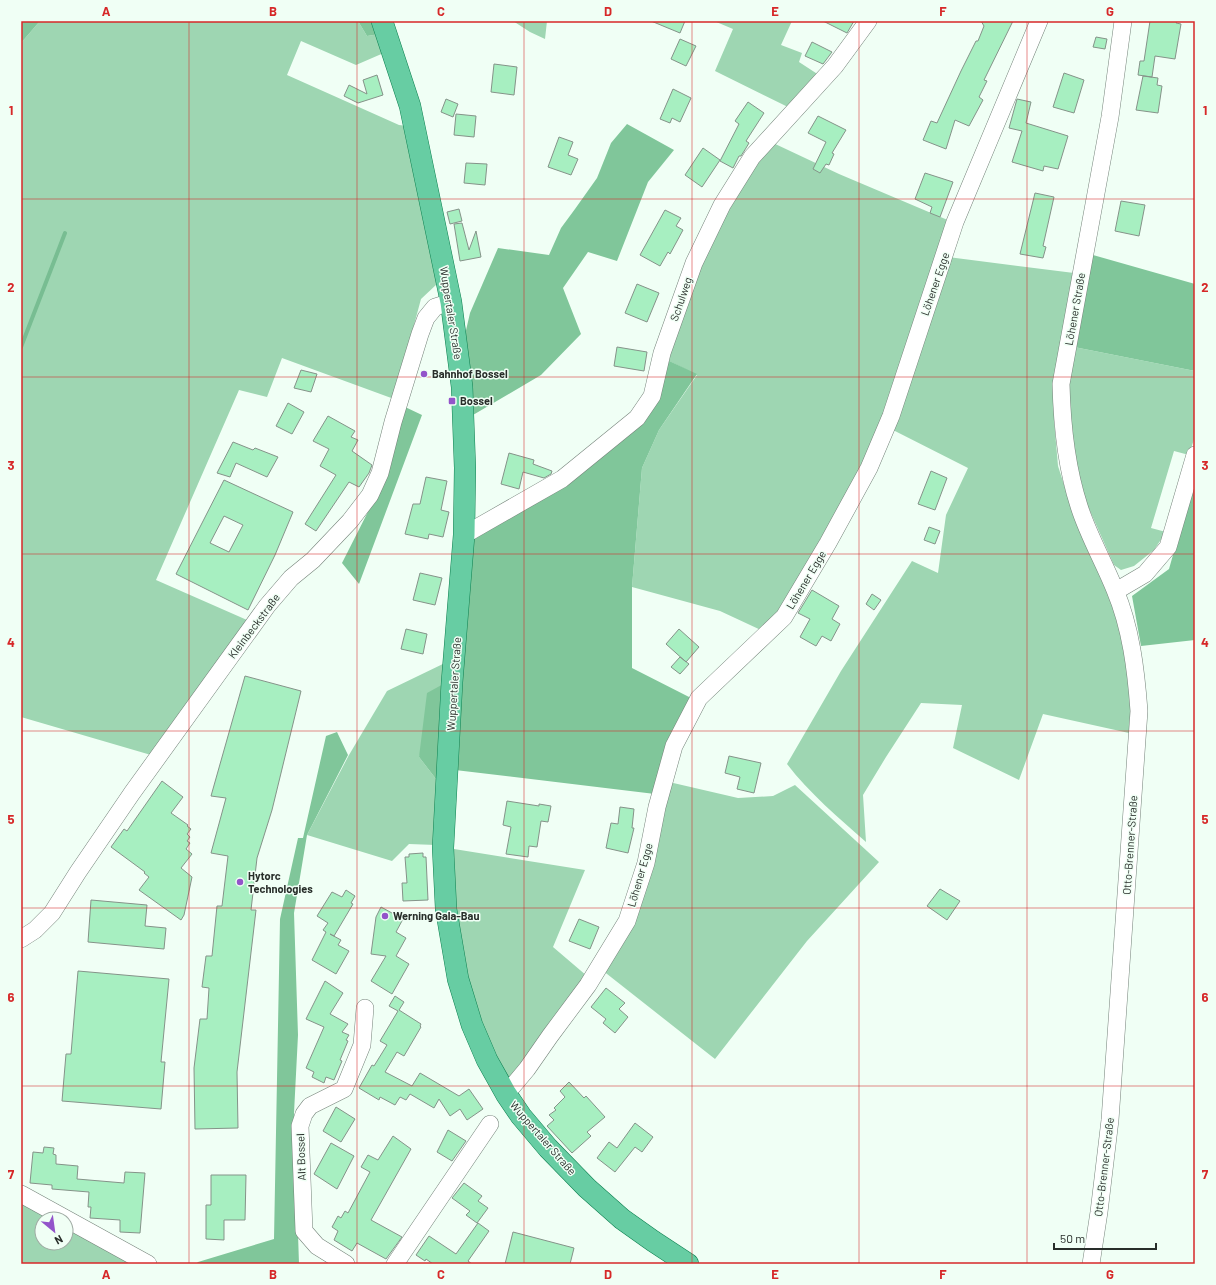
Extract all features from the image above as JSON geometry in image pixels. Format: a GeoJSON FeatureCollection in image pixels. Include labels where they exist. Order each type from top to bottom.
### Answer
{"type":"FeatureCollection","features":[{"type":"Feature","properties":{"kind":"main road","name":"Wuppertaler Straße"},"geometry":{"type":"LineString","coordinates":[[382,21],[410,106],[451,302],[462,387],[465,468],[464,535],[452,682],[443,848],[446,909],[458,980],[472,1025],[487,1060],[506,1094],[521,1116],[548,1148],[587,1188],[622,1219],[653,1242],[688,1264]]}},
{"type":"Feature","properties":{"kind":"street","name":"Schulweg"},"geometry":{"type":"LineString","coordinates":[[464,535],[562,479],[637,418],[652,396],[662,353],[694,262],[722,205],[752,157],[835,66],[868,21]]}},
{"type":"Feature","properties":{"kind":"street","name":"Löhener Straße"},"geometry":{"type":"LineString","coordinates":[[1116,591],[1079,507],[1068,465],[1062,421],[1061,384],[1110,117],[1123,21]]}},
{"type":"Feature","properties":{"kind":"street","name":"Löhener Egge"},"geometry":{"type":"LineString","coordinates":[[506,1094],[527,1069],[588,985],[627,921],[646,863],[657,807],[674,746],[699,698],[784,617],[828,544],[869,468],[891,416],[956,222],[1036,22]]}},
{"type":"Feature","properties":{"kind":"street","name":"Kleinbeckstraße"},"geometry":{"type":"LineString","coordinates":[[21,939],[35,930],[52,913],[78,872],[132,794],[267,606],[291,578],[313,560],[350,522],[370,496],[380,473],[393,422],[426,318],[435,308],[451,302]]}},
{"type":"Feature","properties":{"kind":"street"},"geometry":{"type":"LineString","coordinates":[[1116,591],[1145,574],[1168,547],[1195,455]]}},
{"type":"Feature","properties":{"kind":"street","name":"Otto-Brenner-Straße"},"geometry":{"type":"LineString","coordinates":[[1091,1264],[1110,1120],[1139,711],[1135,668],[1127,629],[1116,591]]}},
{"type":"Feature","properties":{"kind":"street","name":"Alt Bossel"},"geometry":{"type":"LineString","coordinates":[[346,1264],[318,1246],[304,1231],[300,1126],[304,1114],[310,1106],[344,1089],[362,1045],[365,1008]]}},
{"type":"Feature","properties":{"kind":"street"},"geometry":{"type":"LineString","coordinates":[[395,1264],[490,1124]]}},
{"type":"Feature","properties":{"kind":"street"},"geometry":{"type":"LineString","coordinates":[[21,1194],[148,1264]]}},
{"type":"Feature","properties":{"kind":"green space"},"geometry":{"type":"Polygon","coordinates":[[[21,21],[40,21],[21,43],[21,21]]]}},
{"type":"Feature","properties":{"kind":"green space"},"geometry":{"type":"Polygon","coordinates":[[[40,21],[358,21],[367,36],[380,34],[386,52],[356,65],[301,41],[287,75],[399,125],[407,126],[437,284],[421,299],[394,399],[282,358],[267,397],[239,390],[156,580],[247,620],[151,755],[21,717],[21,43],[40,21]]]}},
{"type":"Feature","properties":{"kind":"green space"},"geometry":{"type":"Polygon","coordinates":[[[358,21],[375,21],[380,34],[367,36],[358,21]]]}},
{"type":"Feature","properties":{"kind":"green space"},"geometry":{"type":"Polygon","coordinates":[[[513,21],[547,21],[545,39],[530,32],[513,21]]]}},
{"type":"Feature","properties":{"kind":"green space"},"geometry":{"type":"Polygon","coordinates":[[[714,21],[792,21],[781,45],[802,53],[799,62],[822,77],[790,108],[715,71],[733,29],[714,21]]]}},
{"type":"Feature","properties":{"kind":"green space"},"geometry":{"type":"Polygon","coordinates":[[[627,124],[674,150],[648,182],[617,261],[588,252],[563,288],[581,334],[541,375],[473,415],[464,339],[470,313],[498,248],[549,255],[561,228],[597,178],[611,143],[627,124]]]}},
{"type":"Feature","properties":{"kind":"green space"},"geometry":{"type":"Polygon","coordinates":[[[771,142],[839,174],[950,221],[882,430],[783,612],[763,631],[720,611],[632,587],[642,468],[659,430],[697,375],[665,359],[697,262],[771,142]]]}},
{"type":"Feature","properties":{"kind":"green space"},"geometry":{"type":"Polygon","coordinates":[[[1093,255],[1195,284],[1195,371],[1074,347],[1093,255]]]}},
{"type":"Feature","properties":{"kind":"green space"},"geometry":{"type":"Polygon","coordinates":[[[948,257],[1074,273],[1054,420],[1058,466],[1076,522],[1106,587],[1126,648],[1131,701],[1129,733],[1043,714],[1019,780],[953,748],[962,705],[921,703],[863,795],[866,842],[815,795],[787,764],[841,671],[912,561],[938,573],[946,515],[968,468],[891,429],[948,257]]]}},
{"type":"Feature","properties":{"kind":"green space"},"geometry":{"type":"Polygon","coordinates":[[[1074,347],[1195,371],[1195,436],[1189,455],[1174,451],[1151,528],[1166,532],[1154,550],[1134,566],[1121,570],[1114,565],[1086,502],[1073,449],[1067,394],[1074,347]]]}},
{"type":"Feature","properties":{"kind":"green space"},"geometry":{"type":"Polygon","coordinates":[[[665,359],[697,374],[659,430],[642,468],[632,587],[632,668],[693,699],[655,794],[455,770],[474,534],[641,420],[665,359]]]}},
{"type":"Feature","properties":{"kind":"green space"},"geometry":{"type":"Polygon","coordinates":[[[403,406],[422,415],[359,584],[342,563],[376,496],[403,406]]]}},
{"type":"Feature","properties":{"kind":"green space"},"geometry":{"type":"Polygon","coordinates":[[[1195,484],[1195,640],[1141,646],[1132,596],[1169,569],[1195,484]]]}},
{"type":"Feature","properties":{"kind":"green space"},"geometry":{"type":"Polygon","coordinates":[[[447,662],[446,683],[419,757],[436,779],[436,845],[409,844],[392,861],[307,835],[349,755],[387,691],[447,662]]]}},
{"type":"Feature","properties":{"kind":"green space"},"geometry":{"type":"Polygon","coordinates":[[[447,682],[441,774],[436,779],[419,757],[427,693],[447,682]]]}},
{"type":"Feature","properties":{"kind":"green space"},"geometry":{"type":"Polygon","coordinates":[[[337,732],[348,755],[307,835],[294,913],[298,1035],[294,1113],[299,1264],[196,1264],[198,1262],[274,1239],[280,919],[298,838],[303,838],[326,736],[337,732]]]}},
{"type":"Feature","properties":{"kind":"green space"},"geometry":{"type":"Polygon","coordinates":[[[669,782],[738,798],[773,796],[795,785],[879,862],[807,941],[715,1059],[602,970],[669,782]]]}},
{"type":"Feature","properties":{"kind":"green space"},"geometry":{"type":"Polygon","coordinates":[[[454,849],[585,870],[553,947],[587,976],[515,1079],[507,1080],[492,1051],[465,971],[455,906],[454,849]]]}},
{"type":"Feature","properties":{"kind":"green space"},"geometry":{"type":"Polygon","coordinates":[[[21,1201],[40,1211],[34,1211],[34,1251],[74,1251],[74,1229],[137,1264],[21,1264],[21,1201]]]}},
{"type":"Feature","properties":{"kind":"building"},"geometry":{"type":"Polygon","coordinates":[[[651,21],[685,21],[680,33],[651,21]]]}},
{"type":"Feature","properties":{"kind":"building"},"geometry":{"type":"Polygon","coordinates":[[[823,21],[854,21],[847,33],[823,21]]]}},
{"type":"Feature","properties":{"kind":"building"},"geometry":{"type":"Polygon","coordinates":[[[981,21],[1013,21],[984,80],[987,81],[979,97],[983,100],[969,126],[955,120],[946,149],[923,140],[931,121],[937,123],[976,41],[978,41],[984,26],[981,21]]]}},
{"type":"Feature","properties":{"kind":"building"},"geometry":{"type":"Polygon","coordinates":[[[1150,21],[1177,21],[1176,23],[1181,24],[1175,59],[1155,56],[1152,77],[1138,75],[1140,61],[1144,61],[1150,21]]]}},
{"type":"Feature","properties":{"kind":"building"},"geometry":{"type":"Polygon","coordinates":[[[1096,37],[1107,39],[1105,49],[1093,47],[1096,37]]]}},
{"type":"Feature","properties":{"kind":"building"},"geometry":{"type":"Polygon","coordinates":[[[680,39],[696,46],[686,66],[671,59],[680,39]]]}},
{"type":"Feature","properties":{"kind":"building"},"geometry":{"type":"Polygon","coordinates":[[[812,42],[832,52],[823,64],[805,56],[812,42]]]}},
{"type":"Feature","properties":{"kind":"building"},"geometry":{"type":"Polygon","coordinates":[[[494,64],[517,67],[514,95],[491,92],[494,64]]]}},
{"type":"Feature","properties":{"kind":"building"},"geometry":{"type":"Polygon","coordinates":[[[1064,73],[1084,80],[1074,113],[1053,107],[1064,73]]]}},
{"type":"Feature","properties":{"kind":"building"},"geometry":{"type":"Polygon","coordinates":[[[377,75],[383,95],[358,103],[344,96],[349,85],[367,94],[363,80],[377,75]]]}},
{"type":"Feature","properties":{"kind":"building"},"geometry":{"type":"Polygon","coordinates":[[[1143,76],[1158,78],[1157,85],[1162,86],[1158,113],[1136,110],[1143,76]]]}},
{"type":"Feature","properties":{"kind":"building"},"geometry":{"type":"Polygon","coordinates":[[[673,89],[691,98],[680,122],[672,118],[670,123],[660,119],[673,89]]]}},
{"type":"Feature","properties":{"kind":"building"},"geometry":{"type":"Polygon","coordinates":[[[446,99],[458,104],[453,117],[441,112],[446,99]]]}},
{"type":"Feature","properties":{"kind":"building"},"geometry":{"type":"Polygon","coordinates":[[[1017,99],[1031,102],[1026,123],[1068,136],[1058,169],[1044,166],[1043,171],[1012,162],[1022,131],[1009,128],[1017,99]]]}},
{"type":"Feature","properties":{"kind":"building"},"geometry":{"type":"Polygon","coordinates":[[[748,102],[764,113],[746,141],[749,143],[741,156],[739,156],[733,168],[720,161],[739,124],[735,121],[748,102]]]}},
{"type":"Feature","properties":{"kind":"building"},"geometry":{"type":"Polygon","coordinates":[[[456,114],[476,116],[474,137],[454,135],[456,114]]]}},
{"type":"Feature","properties":{"kind":"building"},"geometry":{"type":"Polygon","coordinates":[[[818,116],[846,130],[832,153],[834,154],[829,165],[826,164],[820,173],[813,169],[826,142],[808,133],[818,116]]]}},
{"type":"Feature","properties":{"kind":"building"},"geometry":{"type":"Polygon","coordinates":[[[559,137],[573,142],[568,155],[578,159],[571,175],[548,167],[559,137]]]}},
{"type":"Feature","properties":{"kind":"building"},"geometry":{"type":"Polygon","coordinates":[[[703,148],[720,160],[702,187],[685,175],[703,148]]]}},
{"type":"Feature","properties":{"kind":"building"},"geometry":{"type":"Polygon","coordinates":[[[466,163],[487,164],[485,185],[464,183],[466,163]]]}},
{"type":"Feature","properties":{"kind":"building"},"geometry":{"type":"Polygon","coordinates":[[[925,173],[953,182],[940,217],[930,213],[932,207],[915,199],[925,173]]]}},
{"type":"Feature","properties":{"kind":"building"},"geometry":{"type":"Polygon","coordinates":[[[1035,193],[1054,197],[1043,246],[1046,247],[1043,258],[1020,254],[1035,193]]]}},
{"type":"Feature","properties":{"kind":"building"},"geometry":{"type":"Polygon","coordinates":[[[1121,201],[1145,205],[1139,236],[1115,231],[1121,201]]]}},
{"type":"Feature","properties":{"kind":"building"},"geometry":{"type":"Polygon","coordinates":[[[459,209],[462,221],[450,224],[447,212],[459,209]]]}},
{"type":"Feature","properties":{"kind":"building"},"geometry":{"type":"Polygon","coordinates":[[[665,210],[681,218],[676,226],[683,230],[670,254],[668,252],[660,266],[640,255],[665,210]]]}},
{"type":"Feature","properties":{"kind":"building"},"geometry":{"type":"Polygon","coordinates":[[[462,223],[469,250],[476,231],[481,257],[460,261],[454,224],[462,223]]]}},
{"type":"Feature","properties":{"kind":"building"},"geometry":{"type":"Polygon","coordinates":[[[637,284],[659,293],[647,322],[625,313],[637,284]]]}},
{"type":"Feature","properties":{"kind":"building"},"geometry":{"type":"Polygon","coordinates":[[[617,347],[647,352],[644,371],[614,366],[617,347]]]}},
{"type":"Feature","properties":{"kind":"building"},"geometry":{"type":"Polygon","coordinates":[[[301,370],[317,374],[311,392],[294,388],[301,370]]]}},
{"type":"Feature","properties":{"kind":"building"},"geometry":{"type":"Polygon","coordinates":[[[288,403],[304,412],[292,434],[276,426],[288,403]]]}},
{"type":"Feature","properties":{"kind":"building"},"geometry":{"type":"Polygon","coordinates":[[[328,416],[355,431],[351,437],[358,440],[352,451],[372,465],[369,473],[359,487],[349,482],[316,531],[305,524],[336,475],[320,466],[329,449],[313,441],[328,416]]]}},
{"type":"Feature","properties":{"kind":"building"},"geometry":{"type":"Polygon","coordinates":[[[233,442],[253,450],[255,448],[278,457],[267,477],[236,463],[230,477],[217,473],[233,442]]]}},
{"type":"Feature","properties":{"kind":"building"},"geometry":{"type":"Polygon","coordinates":[[[509,453],[534,460],[533,464],[552,471],[551,474],[544,478],[523,472],[519,489],[501,484],[509,453]]]}},
{"type":"Feature","properties":{"kind":"building"},"geometry":{"type":"Polygon","coordinates":[[[931,471],[947,478],[935,510],[918,504],[931,471]]]}},
{"type":"Feature","properties":{"kind":"building"},"geometry":{"type":"Polygon","coordinates":[[[426,477],[447,481],[441,510],[449,512],[443,537],[429,534],[428,539],[405,534],[413,504],[420,504],[426,477]]]}},
{"type":"Feature","properties":{"kind":"building"},"geometry":{"type":"Polygon","coordinates":[[[224,480],[293,512],[275,555],[248,610],[176,574],[224,480]],[[224,516],[210,543],[229,552],[243,525],[224,516]]]}},
{"type":"Feature","properties":{"kind":"building"},"geometry":{"type":"Polygon","coordinates":[[[929,527],[940,531],[935,544],[924,540],[929,527]]]}},
{"type":"Feature","properties":{"kind":"building"},"geometry":{"type":"Polygon","coordinates":[[[420,573],[442,578],[435,605],[413,600],[420,573]]]}},
{"type":"Feature","properties":{"kind":"building"},"geometry":{"type":"Polygon","coordinates":[[[812,590],[839,606],[832,619],[840,624],[831,641],[822,636],[816,646],[800,637],[810,619],[798,613],[812,590]]]}},
{"type":"Feature","properties":{"kind":"building"},"geometry":{"type":"Polygon","coordinates":[[[872,594],[881,600],[874,610],[866,604],[872,594]]]}},
{"type":"Feature","properties":{"kind":"building"},"geometry":{"type":"Polygon","coordinates":[[[406,629],[427,634],[423,654],[401,649],[406,629]]]}},
{"type":"Feature","properties":{"kind":"building"},"geometry":{"type":"Polygon","coordinates":[[[679,629],[699,647],[686,662],[666,644],[679,629]]]}},
{"type":"Feature","properties":{"kind":"building"},"geometry":{"type":"Polygon","coordinates":[[[680,657],[689,664],[680,674],[671,667],[680,657]]]}},
{"type":"Feature","properties":{"kind":"building","name":"Hytorc Technologies"},"geometry":{"type":"Polygon","coordinates":[[[245,676],[301,691],[272,810],[257,858],[251,910],[256,910],[237,1072],[238,1128],[195,1129],[194,1068],[200,1019],[207,1019],[209,988],[202,987],[206,956],[212,956],[217,906],[222,906],[228,856],[211,853],[226,798],[211,796],[245,676]]]}},
{"type":"Feature","properties":{"kind":"building"},"geometry":{"type":"Polygon","coordinates":[[[729,756],[761,763],[754,793],[737,789],[740,777],[725,773],[729,756]]]}},
{"type":"Feature","properties":{"kind":"building"},"geometry":{"type":"Polygon","coordinates":[[[162,781],[183,797],[171,813],[188,825],[187,826],[191,829],[187,834],[190,837],[187,841],[190,843],[186,849],[192,854],[181,868],[192,877],[184,915],[181,920],[139,890],[149,877],[144,873],[145,872],[111,847],[124,829],[127,831],[162,781]]]}},
{"type":"Feature","properties":{"kind":"building"},"geometry":{"type":"Polygon","coordinates":[[[507,801],[539,806],[539,804],[551,806],[548,822],[541,821],[537,847],[529,846],[528,857],[506,854],[511,827],[503,825],[507,801]]]}},
{"type":"Feature","properties":{"kind":"building"},"geometry":{"type":"Polygon","coordinates":[[[620,807],[634,809],[632,828],[634,828],[628,853],[606,848],[611,823],[618,824],[620,807]]]}},
{"type":"Feature","properties":{"kind":"building"},"geometry":{"type":"Polygon","coordinates":[[[423,853],[423,857],[426,857],[428,900],[403,901],[402,883],[407,883],[405,857],[409,857],[409,854],[423,853]]]}},
{"type":"Feature","properties":{"kind":"building"},"geometry":{"type":"Polygon","coordinates":[[[940,889],[960,901],[947,920],[927,906],[940,889]]]}},
{"type":"Feature","properties":{"kind":"building"},"geometry":{"type":"Polygon","coordinates":[[[346,890],[355,896],[351,903],[353,904],[334,936],[330,934],[341,940],[338,945],[349,951],[336,974],[312,960],[326,932],[323,930],[328,923],[317,916],[332,892],[342,897],[346,890]]]}},
{"type":"Feature","properties":{"kind":"building"},"geometry":{"type":"Polygon","coordinates":[[[91,900],[147,905],[145,926],[166,928],[164,949],[88,942],[91,900]]]}},
{"type":"Feature","properties":{"kind":"building"},"geometry":{"type":"Polygon","coordinates":[[[381,907],[403,919],[396,932],[406,938],[396,956],[409,964],[392,994],[371,981],[386,956],[371,954],[376,917],[381,907]]]}},
{"type":"Feature","properties":{"kind":"building"},"geometry":{"type":"Polygon","coordinates":[[[579,919],[599,927],[590,949],[569,941],[579,919]]]}},
{"type":"Feature","properties":{"kind":"building"},"geometry":{"type":"Polygon","coordinates":[[[78,971],[169,979],[161,1062],[165,1062],[161,1109],[62,1101],[66,1054],[71,1054],[78,971]]]}},
{"type":"Feature","properties":{"kind":"building"},"geometry":{"type":"Polygon","coordinates":[[[325,981],[343,993],[330,1014],[348,1024],[342,1032],[349,1035],[340,1060],[342,1061],[334,1080],[326,1077],[324,1083],[312,1077],[314,1072],[306,1068],[324,1027],[306,1019],[325,981]]]}},
{"type":"Feature","properties":{"kind":"building"},"geometry":{"type":"Polygon","coordinates":[[[606,988],[625,1003],[619,1009],[628,1017],[615,1033],[603,1023],[606,1019],[591,1007],[606,988]]]}},
{"type":"Feature","properties":{"kind":"building"},"geometry":{"type":"Polygon","coordinates":[[[395,996],[404,1002],[399,1010],[421,1024],[421,1027],[404,1056],[397,1052],[385,1072],[412,1086],[420,1073],[459,1096],[469,1089],[483,1109],[467,1120],[460,1109],[450,1116],[439,1099],[434,1108],[410,1094],[406,1100],[400,1097],[395,1105],[380,1097],[379,1100],[359,1088],[372,1065],[374,1066],[387,1045],[380,1041],[398,1011],[389,1006],[395,996]]]}},
{"type":"Feature","properties":{"kind":"building"},"geometry":{"type":"Polygon","coordinates":[[[569,1082],[584,1098],[586,1096],[605,1117],[587,1132],[591,1136],[572,1153],[547,1126],[554,1120],[549,1115],[556,1110],[554,1108],[565,1097],[560,1091],[569,1082]]]}},
{"type":"Feature","properties":{"kind":"building"},"geometry":{"type":"Polygon","coordinates":[[[336,1107],[355,1119],[341,1142],[323,1131],[336,1107]]]}},
{"type":"Feature","properties":{"kind":"building"},"geometry":{"type":"Polygon","coordinates":[[[635,1123],[653,1137],[642,1152],[635,1147],[615,1172],[597,1158],[609,1142],[617,1148],[635,1123]]]}},
{"type":"Feature","properties":{"kind":"building"},"geometry":{"type":"Polygon","coordinates":[[[448,1130],[466,1141],[452,1161],[437,1152],[448,1130]]]}},
{"type":"Feature","properties":{"kind":"building"},"geometry":{"type":"Polygon","coordinates":[[[393,1136],[411,1149],[371,1220],[402,1237],[386,1259],[357,1243],[352,1251],[334,1240],[338,1231],[332,1227],[338,1216],[341,1218],[345,1211],[348,1213],[370,1172],[361,1167],[368,1155],[378,1160],[393,1136]]]}},
{"type":"Feature","properties":{"kind":"building"},"geometry":{"type":"Polygon","coordinates":[[[331,1143],[354,1156],[337,1189],[314,1174],[331,1143]]]}},
{"type":"Feature","properties":{"kind":"building"},"geometry":{"type":"Polygon","coordinates":[[[44,1147],[54,1148],[53,1154],[56,1155],[56,1164],[78,1166],[77,1179],[124,1183],[125,1172],[145,1173],[140,1233],[120,1232],[120,1220],[90,1218],[91,1207],[88,1207],[89,1192],[52,1189],[52,1185],[30,1183],[33,1152],[43,1153],[44,1147]]]}},
{"type":"Feature","properties":{"kind":"building"},"geometry":{"type":"Polygon","coordinates":[[[211,1175],[246,1175],[245,1220],[224,1220],[224,1240],[206,1239],[206,1205],[211,1205],[211,1175]]]}},
{"type":"Feature","properties":{"kind":"building"},"geometry":{"type":"Polygon","coordinates":[[[464,1183],[482,1196],[478,1201],[488,1208],[477,1223],[466,1215],[470,1211],[452,1198],[464,1183]]]}},
{"type":"Feature","properties":{"kind":"building"},"geometry":{"type":"Polygon","coordinates":[[[478,1223],[489,1231],[468,1261],[472,1264],[433,1264],[416,1255],[429,1236],[456,1254],[478,1223]]]}},
{"type":"Feature","properties":{"kind":"building"},"geometry":{"type":"Polygon","coordinates":[[[513,1232],[574,1248],[570,1264],[505,1264],[513,1232]]]}},
{"type":"Feature","properties":{"kind":"waterway"},"geometry":{"type":"LineString","coordinates":[[21,347],[65,233]]}},
{"type":"Feature","properties":{"kind":"place","name":"Bahnhof Bossel"},"geometry":{"type":"Point","coordinates":[424,374]}},
{"type":"Feature","properties":{"kind":"place","name":"Bossel"},"geometry":{"type":"Point","coordinates":[452,401]}},
{"type":"Feature","properties":{"kind":"place","name":"Hytorc Technologies"},"geometry":{"type":"Point","coordinates":[240,882]}},
{"type":"Feature","properties":{"kind":"place","name":"Werning Gala-Bau"},"geometry":{"type":"Point","coordinates":[385,916]}}]}
